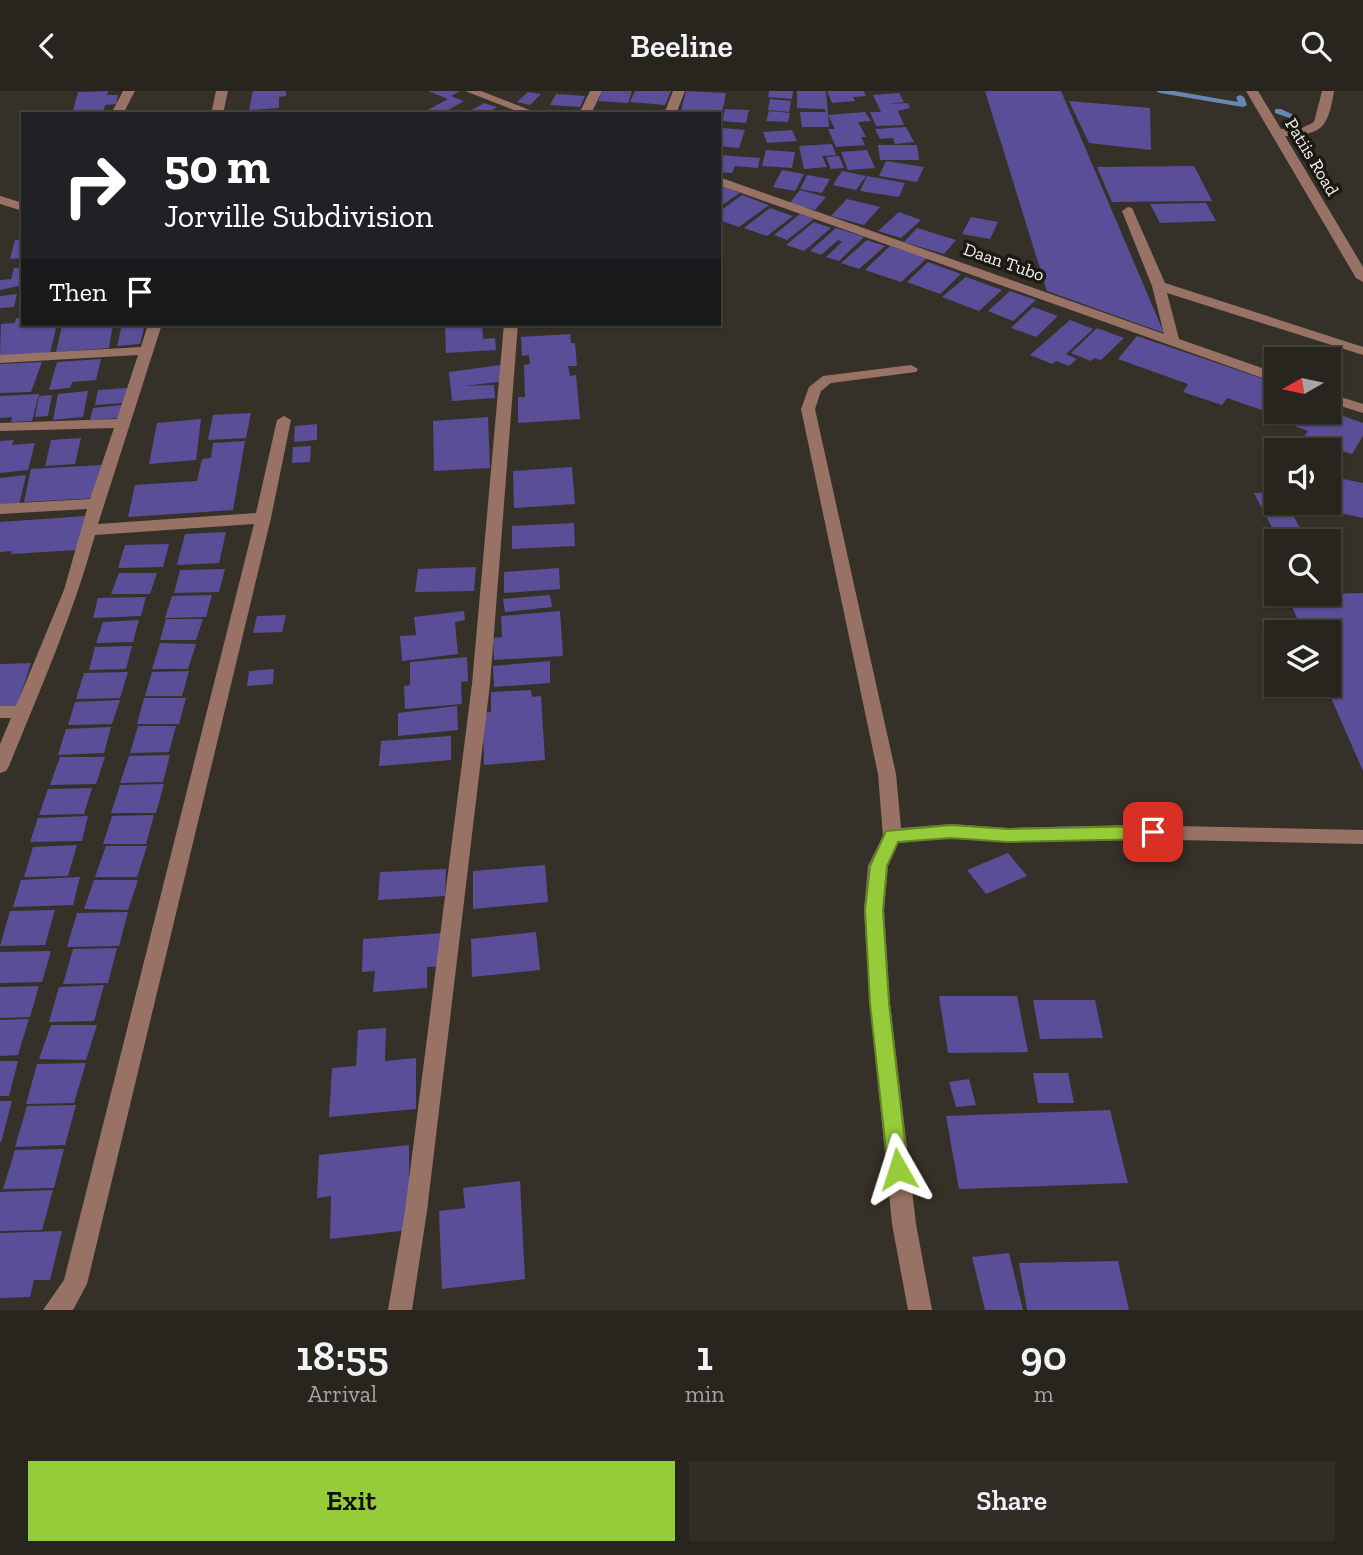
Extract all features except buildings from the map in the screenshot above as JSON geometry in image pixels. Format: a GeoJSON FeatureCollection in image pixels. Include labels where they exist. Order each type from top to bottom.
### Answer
{"type":"FeatureCollection","features":[{"type":"Feature","properties":{"kind":"street"},"geometry":{"type":"LineString","coordinates":[[118,112],[129,91]]}},
{"type":"Feature","properties":{"kind":"street"},"geometry":{"type":"LineString","coordinates":[[217,112],[222,91]]}},
{"type":"Feature","properties":{"kind":"street"},"geometry":{"type":"LineString","coordinates":[[471,91],[530,112]]}},
{"type":"Feature","properties":{"kind":"street"},"geometry":{"type":"LineString","coordinates":[[509,104],[515,91]]}},
{"type":"Feature","properties":{"kind":"street"},"geometry":{"type":"LineString","coordinates":[[586,112],[596,91]]}},
{"type":"Feature","properties":{"kind":"street"},"geometry":{"type":"LineString","coordinates":[[671,112],[679,91]]}},
{"type":"Feature","properties":{"kind":"street","name":"Patiis Road"},"geometry":{"type":"LineString","coordinates":[[1252,91],[1359,264],[1363,278]]}},
{"type":"Feature","properties":{"kind":"street"},"geometry":{"type":"LineString","coordinates":[[1278,133],[1306,131],[1319,124],[1323,119],[1328,91]]}},
{"type":"Feature","properties":{"kind":"street","name":"Daan Tubo"},"geometry":{"type":"LineString","coordinates":[[721,181],[1264,374]]}},
{"type":"Feature","properties":{"kind":"street"},"geometry":{"type":"LineString","coordinates":[[0,200],[21,206]]}},
{"type":"Feature","properties":{"kind":"street"},"geometry":{"type":"LineString","coordinates":[[1128,211],[1159,286],[1172,342]]}},
{"type":"Feature","properties":{"kind":"street"},"geometry":{"type":"LineString","coordinates":[[1159,286],[1363,351]]}},
{"type":"Feature","properties":{"kind":"street"},"geometry":{"type":"LineString","coordinates":[[0,766],[72,590],[96,504],[154,326]]}},
{"type":"Feature","properties":{"kind":"street"},"geometry":{"type":"LineString","coordinates":[[400,1310],[416,1210],[481,684],[511,326]]}},
{"type":"Feature","properties":{"kind":"street"},"geometry":{"type":"LineString","coordinates":[[0,359],[144,351]]}},
{"type":"Feature","properties":{"kind":"street"},"geometry":{"type":"LineString","coordinates":[[911,369],[828,379],[818,383],[812,391],[808,409],[887,774],[892,836],[878,866],[874,910],[880,1003],[904,1224],[920,1310]]}},
{"type":"Feature","properties":{"kind":"street"},"geometry":{"type":"LineString","coordinates":[[1341,401],[1363,409]]}},
{"type":"Feature","properties":{"kind":"street"},"geometry":{"type":"LineString","coordinates":[[55,1310],[62,1307],[75,1284],[284,420]]}},
{"type":"Feature","properties":{"kind":"street"},"geometry":{"type":"LineString","coordinates":[[0,427],[123,423]]}},
{"type":"Feature","properties":{"kind":"street"},"geometry":{"type":"LineString","coordinates":[[0,509],[96,504]]}},
{"type":"Feature","properties":{"kind":"street"},"geometry":{"type":"LineString","coordinates":[[90,530],[262,518]]}},
{"type":"Feature","properties":{"kind":"street"},"geometry":{"type":"LineString","coordinates":[[0,712],[23,712]]}},
{"type":"Feature","properties":{"kind":"street"},"geometry":{"type":"LineString","coordinates":[[892,836],[951,831],[1008,835],[1128,832],[1363,837]]}},
{"type":"Feature","properties":{"kind":"waterway"},"geometry":{"type":"LineString","coordinates":[[1160,91],[1243,105],[1240,97]]}},
{"type":"Feature","properties":{"kind":"waterway"},"geometry":{"type":"LineString","coordinates":[[1278,111],[1296,118]]}},
{"type":"Feature","properties":{"kind":"route"},"geometry":{"type":"LineString","coordinates":[[898,1169],[880,1003],[874,910],[878,866],[892,836],[951,831],[1008,835],[1153,832]]}}]}
